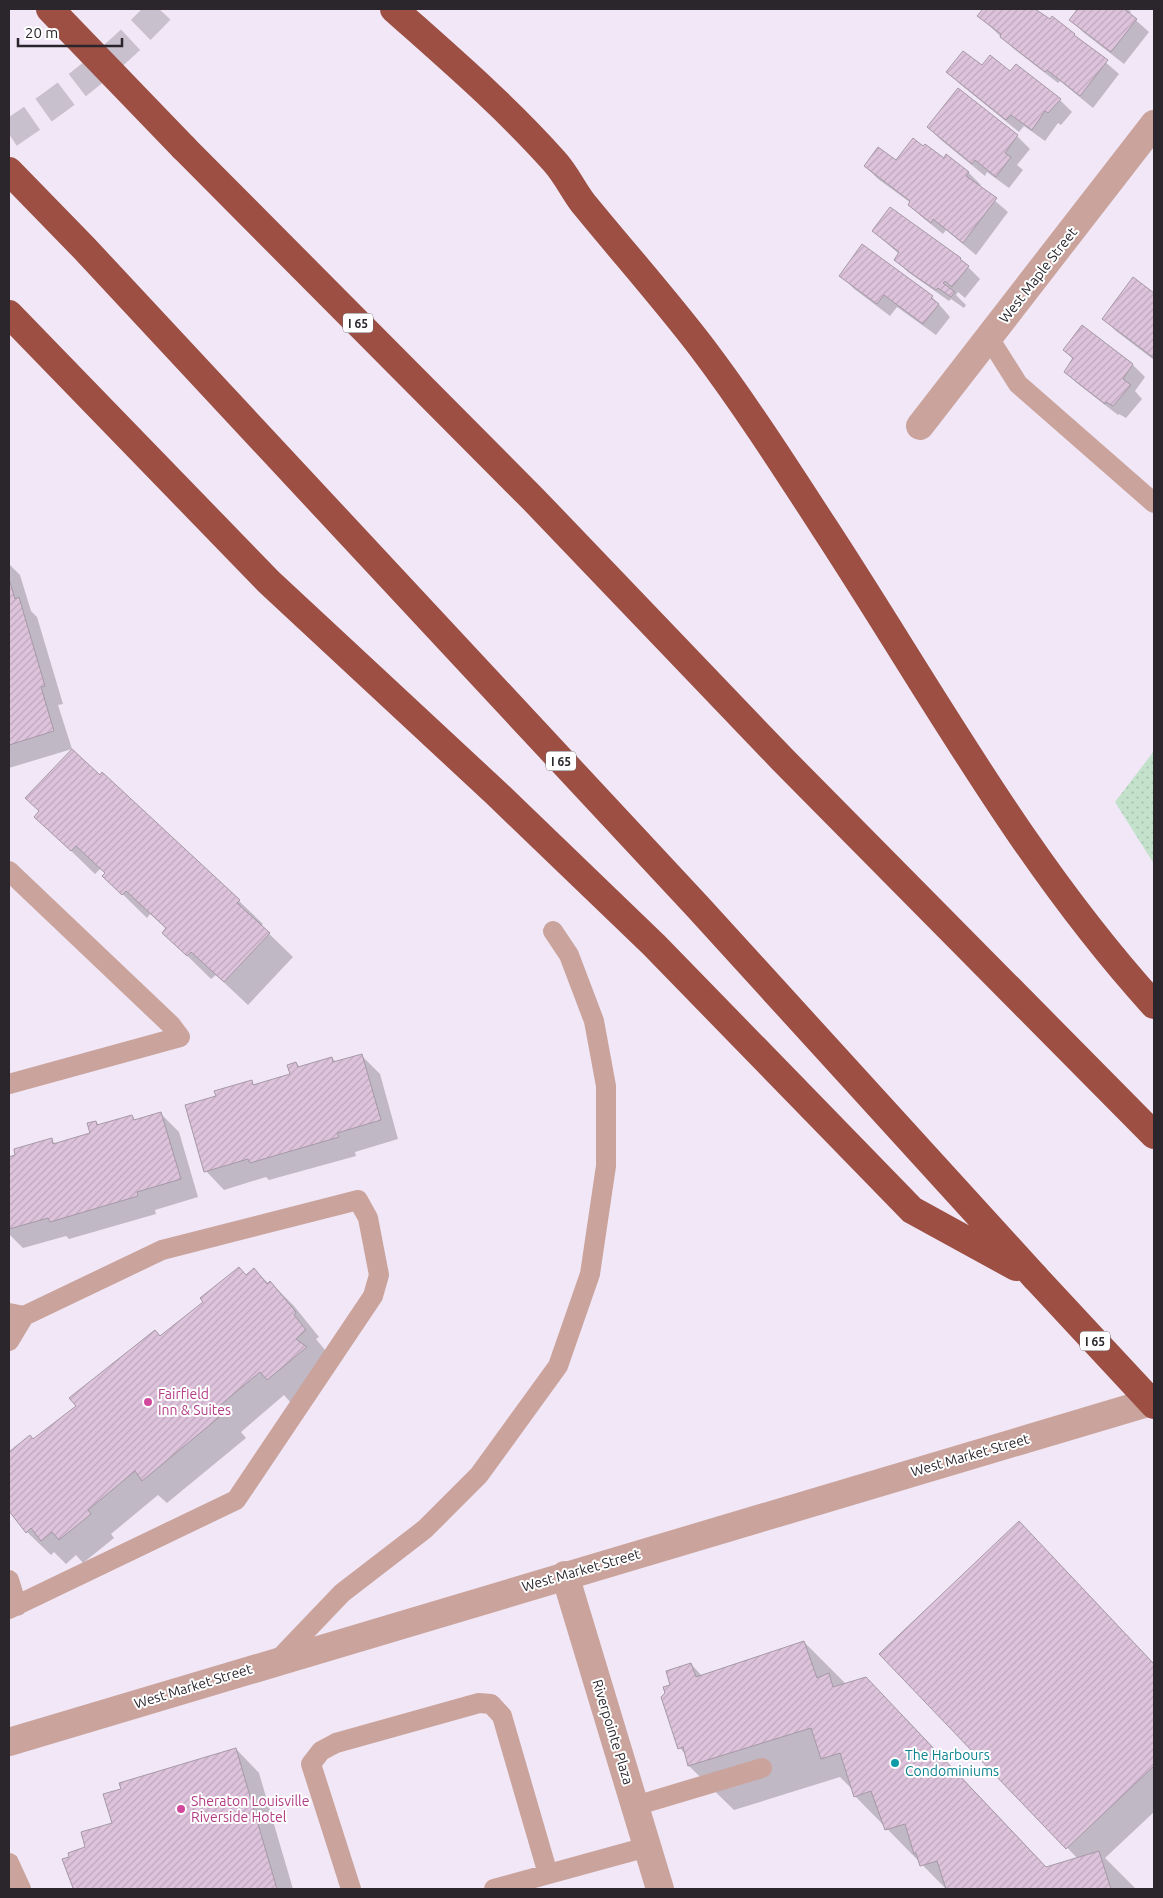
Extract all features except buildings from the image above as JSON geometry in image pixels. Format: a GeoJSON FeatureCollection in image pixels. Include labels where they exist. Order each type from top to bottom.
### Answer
{"type":"FeatureCollection","features":[{"type":"Feature","properties":{"kind":"highway","name":"I 65"},"geometry":{"type":"LineString","coordinates":[[50,9],[184,148],[533,499],[782,759],[1154,1134]]}},
{"type":"Feature","properties":{"kind":"highway"},"geometry":{"type":"LineString","coordinates":[[394,9],[501,105],[557,164],[581,200],[662,296],[706,352],[825,529],[1011,821],[1077,912],[1154,1004]]}},
{"type":"Feature","properties":{"kind":"highway","name":"I 65"},"geometry":{"type":"LineString","coordinates":[[9,171],[84,248],[697,906],[1154,1405]]}},
{"type":"Feature","properties":{"kind":"highway"},"geometry":{"type":"LineString","coordinates":[[9,314],[269,582],[496,793],[654,945],[912,1210],[1035,1277]]}},
{"type":"Feature","properties":{"kind":"street","name":"West Maple Street"},"geometry":{"type":"LineString","coordinates":[[920,426],[1154,124]]}},
{"type":"Feature","properties":{"kind":"street","name":"West Market Street"},"geometry":{"type":"LineString","coordinates":[[9,1742],[278,1660],[1154,1401]]}},
{"type":"Feature","properties":{"kind":"street","name":"Riverpointe Plaza"},"geometry":{"type":"LineString","coordinates":[[565,1575],[660,1889]]}},
{"type":"Feature","properties":{"kind":"lane"},"geometry":{"type":"LineString","coordinates":[[990,338],[1018,384],[1154,503]]}},
{"type":"Feature","properties":{"kind":"lane"},"geometry":{"type":"LineString","coordinates":[[9,871],[171,1026],[180,1037],[9,1084]]}},
{"type":"Feature","properties":{"kind":"lane"},"geometry":{"type":"LineString","coordinates":[[278,1660],[342,1593],[425,1529],[479,1475],[558,1366],[590,1274],[606,1166],[606,1086],[594,1021],[569,955],[553,931]]}},
{"type":"Feature","properties":{"kind":"lane"},"geometry":{"type":"LineString","coordinates":[[9,1341],[16,1315],[162,1250],[358,1200],[368,1218],[378,1275],[373,1296],[236,1500],[13,1608],[9,1580]]}},
{"type":"Feature","properties":{"kind":"lane"},"geometry":{"type":"LineString","coordinates":[[351,1889],[311,1764],[321,1751],[336,1743],[479,1703],[491,1704],[502,1716],[548,1874]]}},
{"type":"Feature","properties":{"kind":"lane"},"geometry":{"type":"LineString","coordinates":[[635,1806],[762,1768]]}},
{"type":"Feature","properties":{"kind":"lane"},"geometry":{"type":"LineString","coordinates":[[494,1889],[647,1847]]}},
{"type":"Feature","properties":{"kind":"lane"},"geometry":{"type":"LineString","coordinates":[[9,1863],[21,1889]]}},
{"type":"Feature","properties":{"kind":"green space"},"geometry":{"type":"Polygon","coordinates":[[[1154,751],[1154,864],[1115,802],[1154,751]]]}},
{"type":"Feature","properties":{"kind":"tunnel"},"geometry":{"type":"LineString","coordinates":[[9,134],[89,76],[126,44],[161,9]]}},
{"type":"Feature","properties":{"kind":"place","name":"Fairfield Inn & Suites"},"geometry":{"type":"Point","coordinates":[148,1402]}},
{"type":"Feature","properties":{"kind":"place","name":"The Harbours Condominiums"},"geometry":{"type":"Point","coordinates":[895,1763]}},
{"type":"Feature","properties":{"kind":"place","name":"Sheraton Louisville Riverside Hotel"},"geometry":{"type":"Point","coordinates":[181,1809]}}]}
